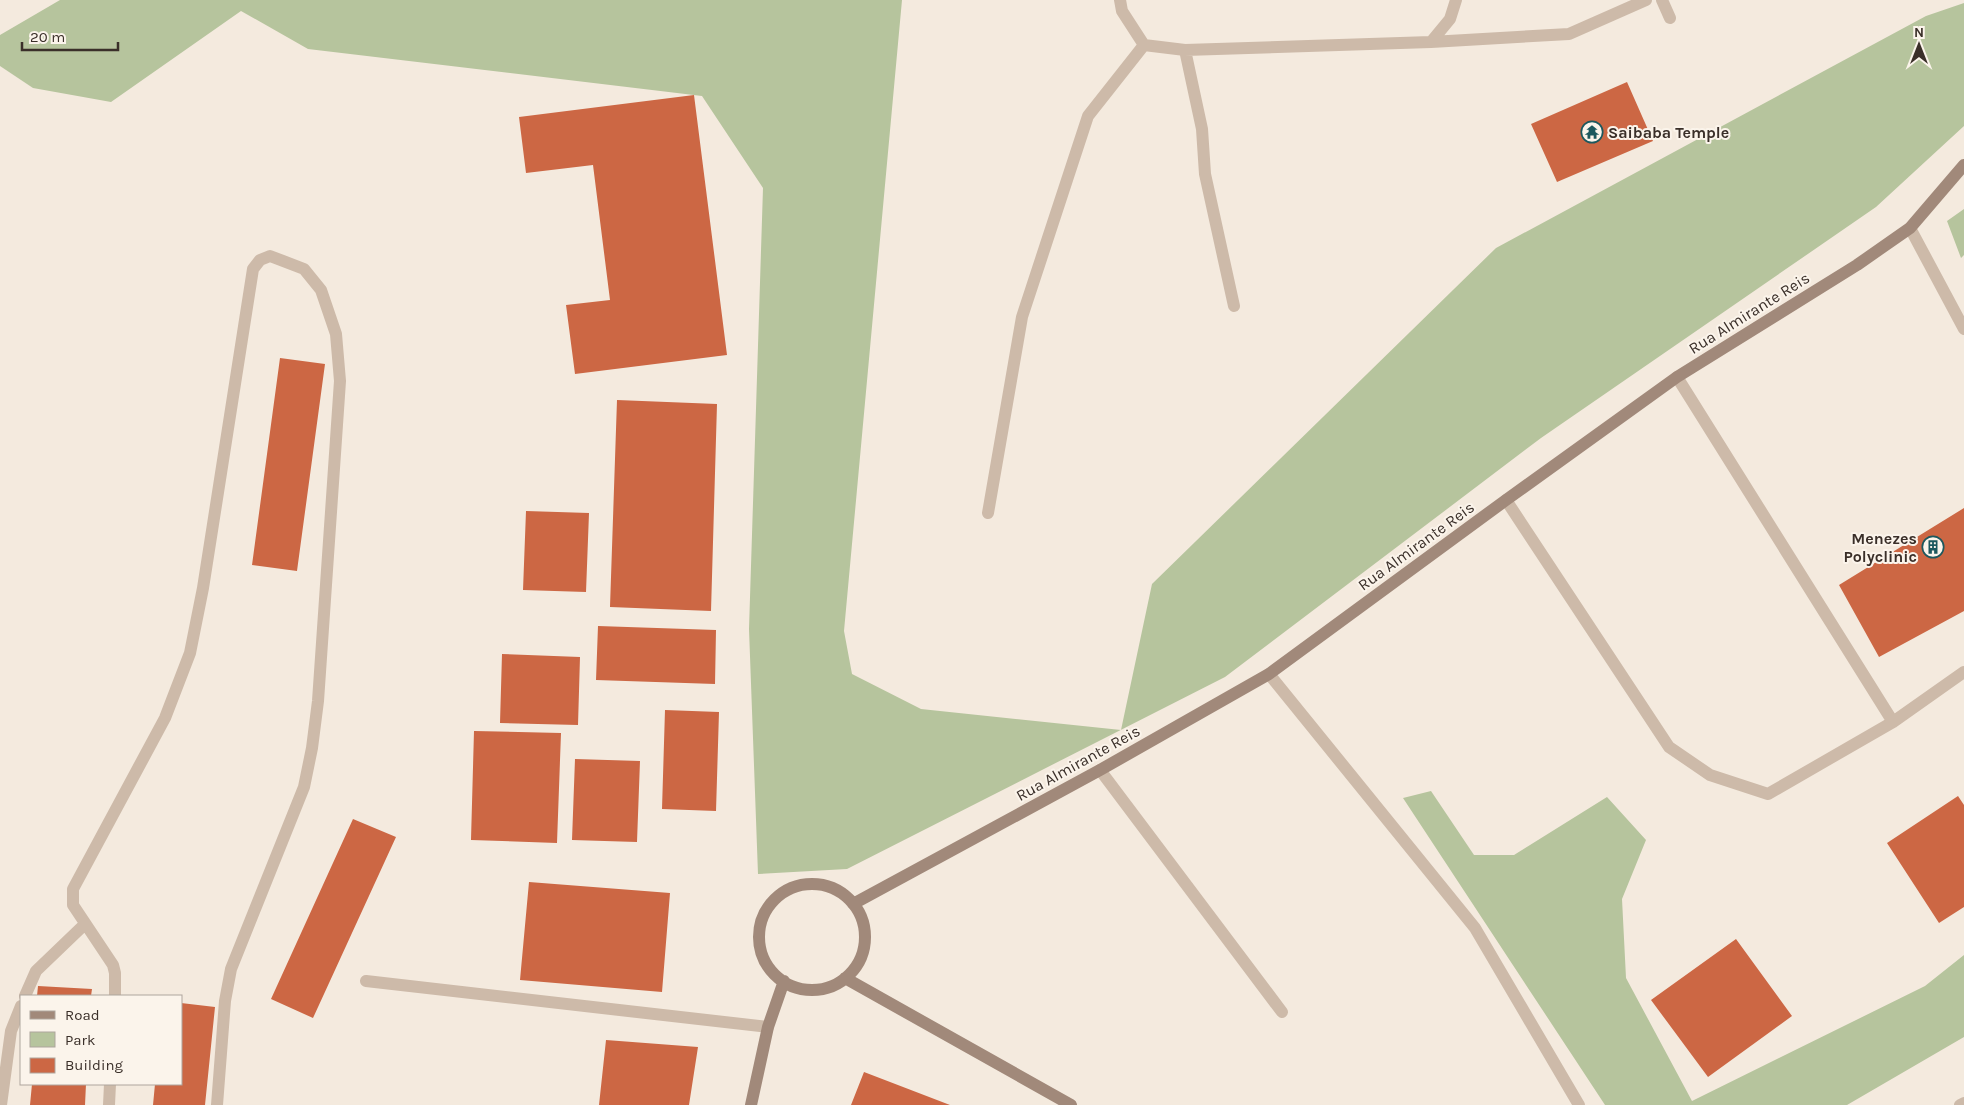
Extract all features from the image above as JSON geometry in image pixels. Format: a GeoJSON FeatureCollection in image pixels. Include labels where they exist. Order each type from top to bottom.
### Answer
{"type":"FeatureCollection","features":[{"type":"Feature","properties":{"kind":"main road","name":"Rua Almirante Reis"},"geometry":{"type":"LineString","coordinates":[[853,904],[1100,770],[1269,674],[1677,377],[1857,265],[1910,228],[1964,165]]}},
{"type":"Feature","properties":{"kind":"main road"},"geometry":{"type":"LineString","coordinates":[[808,884],[825,886],[840,892],[853,904],[861,918],[864,934],[863,950],[856,965],[845,978],[831,986],[815,990],[798,988],[784,981],[771,970],[762,956],[759,940],[760,923],[767,908],[791,886],[808,884]]}},
{"type":"Feature","properties":{"kind":"main road"},"geometry":{"type":"LineString","coordinates":[[845,978],[1071,1105]]}},
{"type":"Feature","properties":{"kind":"main road"},"geometry":{"type":"LineString","coordinates":[[751,1105],[768,1027],[784,981]]}},
{"type":"Feature","properties":{"kind":"street"},"geometry":{"type":"LineString","coordinates":[[1120,0],[1122,12],[1144,44],[1185,50],[1431,42],[1570,34],[1646,0]]}},
{"type":"Feature","properties":{"kind":"street"},"geometry":{"type":"LineString","coordinates":[[1431,42],[1450,20],[1456,0]]}},
{"type":"Feature","properties":{"kind":"street"},"geometry":{"type":"LineString","coordinates":[[1662,0],[1670,18]]}},
{"type":"Feature","properties":{"kind":"street"},"geometry":{"type":"LineString","coordinates":[[988,513],[1022,317],[1082,134],[1088,116],[1144,44]]}},
{"type":"Feature","properties":{"kind":"street"},"geometry":{"type":"LineString","coordinates":[[1185,50],[1202,129],[1205,174],[1234,306]]}},
{"type":"Feature","properties":{"kind":"street"},"geometry":{"type":"LineString","coordinates":[[1910,228],[1964,330]]}},
{"type":"Feature","properties":{"kind":"street"},"geometry":{"type":"LineString","coordinates":[[115,995],[113,965],[73,905],[73,889],[165,718],[190,653],[203,588],[253,269],[260,260],[270,256],[304,269],[321,290],[336,334],[340,381],[318,701],[312,748],[304,787],[230,969],[225,1001],[217,1105]]}},
{"type":"Feature","properties":{"kind":"street"},"geometry":{"type":"LineString","coordinates":[[1677,377],[1893,722]]}},
{"type":"Feature","properties":{"kind":"street"},"geometry":{"type":"LineString","coordinates":[[1506,500],[1669,747],[1710,776],[1768,794],[1893,722],[1964,672]]}},
{"type":"Feature","properties":{"kind":"street"},"geometry":{"type":"LineString","coordinates":[[1269,674],[1475,928],[1579,1105]]}},
{"type":"Feature","properties":{"kind":"street"},"geometry":{"type":"LineString","coordinates":[[1100,770],[1282,1012]]}},
{"type":"Feature","properties":{"kind":"street"},"geometry":{"type":"LineString","coordinates":[[26,995],[36,971],[85,924]]}},
{"type":"Feature","properties":{"kind":"street"},"geometry":{"type":"LineString","coordinates":[[366,981],[768,1027]]}},
{"type":"Feature","properties":{"kind":"street"},"geometry":{"type":"LineString","coordinates":[[1,1105],[11,1031],[20,1008]]}},
{"type":"Feature","properties":{"kind":"street"},"geometry":{"type":"LineString","coordinates":[[109,1105],[110,1085]]}},
{"type":"Feature","properties":{"kind":"street"},"geometry":{"type":"LineString","coordinates":[[1960,1105],[1964,1103]]}},
{"type":"Feature","properties":{"kind":"green space"},"geometry":{"type":"Polygon","coordinates":[[[60,0],[902,0],[844,631],[852,674],[921,709],[1121,730],[847,869],[758,874],[749,629],[763,188],[702,96],[308,49],[241,11],[111,102],[33,88],[0,66],[0,35],[60,0]]]}},
{"type":"Feature","properties":{"kind":"green space"},"geometry":{"type":"Polygon","coordinates":[[[1964,3],[1964,126],[1876,207],[1541,438],[1225,677],[1121,730],[1152,584],[1496,248],[1926,16],[1964,3]]]}},
{"type":"Feature","properties":{"kind":"green space"},"geometry":{"type":"Polygon","coordinates":[[[1964,209],[1964,255],[1961,258],[1947,221],[1964,209]]]}},
{"type":"Feature","properties":{"kind":"green space"},"geometry":{"type":"Polygon","coordinates":[[[1431,791],[1474,855],[1514,855],[1607,797],[1646,840],[1622,899],[1626,978],[1692,1101],[1925,986],[1964,955],[1964,1037],[1847,1105],[1605,1105],[1403,798],[1431,791]]]}},
{"type":"Feature","properties":{"kind":"building","name":"Saibaba Temple"},"geometry":{"type":"Polygon","coordinates":[[[1627,82],[1653,141],[1557,182],[1531,124],[1627,82]]]}},
{"type":"Feature","properties":{"kind":"building"},"geometry":{"type":"Polygon","coordinates":[[[694,95],[727,355],[575,374],[566,305],[610,300],[593,165],[526,173],[519,117],[694,95]]]}},
{"type":"Feature","properties":{"kind":"building"},"geometry":{"type":"Polygon","coordinates":[[[280,358],[325,364],[297,571],[252,565],[280,358]]]}},
{"type":"Feature","properties":{"kind":"building"},"geometry":{"type":"Polygon","coordinates":[[[617,400],[717,404],[711,611],[610,607],[617,400]]]}},
{"type":"Feature","properties":{"kind":"building","name":"Menezes Polyclinic"},"geometry":{"type":"Polygon","coordinates":[[[1964,508],[1964,611],[1879,657],[1839,585],[1964,508]]]}},
{"type":"Feature","properties":{"kind":"building"},"geometry":{"type":"Polygon","coordinates":[[[526,511],[589,513],[586,592],[523,590],[526,511]]]}},
{"type":"Feature","properties":{"kind":"building"},"geometry":{"type":"Polygon","coordinates":[[[598,626],[716,630],[715,684],[596,680],[598,626]]]}},
{"type":"Feature","properties":{"kind":"building"},"geometry":{"type":"Polygon","coordinates":[[[502,654],[580,657],[578,725],[500,723],[502,654]]]}},
{"type":"Feature","properties":{"kind":"building"},"geometry":{"type":"Polygon","coordinates":[[[665,710],[719,712],[716,811],[662,809],[665,710]]]}},
{"type":"Feature","properties":{"kind":"building"},"geometry":{"type":"Polygon","coordinates":[[[474,731],[561,733],[557,843],[471,840],[474,731]]]}},
{"type":"Feature","properties":{"kind":"building"},"geometry":{"type":"Polygon","coordinates":[[[575,759],[640,761],[637,842],[572,840],[575,759]]]}},
{"type":"Feature","properties":{"kind":"building"},"geometry":{"type":"Polygon","coordinates":[[[1958,796],[1964,805],[1964,907],[1939,923],[1887,843],[1958,796]]]}},
{"type":"Feature","properties":{"kind":"building"},"geometry":{"type":"Polygon","coordinates":[[[353,819],[396,837],[313,1018],[271,999],[353,819]]]}},
{"type":"Feature","properties":{"kind":"building"},"geometry":{"type":"Polygon","coordinates":[[[529,882],[670,893],[662,992],[520,980],[529,882]]]}},
{"type":"Feature","properties":{"kind":"building"},"geometry":{"type":"Polygon","coordinates":[[[1736,939],[1792,1016],[1708,1077],[1651,1000],[1736,939]]]}},
{"type":"Feature","properties":{"kind":"building"},"geometry":{"type":"Polygon","coordinates":[[[38,986],[92,989],[91,995],[37,995],[38,986]]]}},
{"type":"Feature","properties":{"kind":"building"},"geometry":{"type":"Polygon","coordinates":[[[182,1003],[215,1007],[205,1105],[153,1105],[155,1085],[182,1085],[182,1003]]]}},
{"type":"Feature","properties":{"kind":"building"},"geometry":{"type":"Polygon","coordinates":[[[606,1040],[698,1047],[689,1105],[599,1105],[606,1040]]]}},
{"type":"Feature","properties":{"kind":"building"},"geometry":{"type":"Polygon","coordinates":[[[864,1072],[950,1105],[851,1105],[864,1072]]]}},
{"type":"Feature","properties":{"kind":"building"},"geometry":{"type":"Polygon","coordinates":[[[32,1085],[86,1085],[85,1105],[30,1105],[32,1085]]]}},
{"type":"Feature","properties":{"kind":"place","name":"Saibaba Temple"},"geometry":{"type":"Point","coordinates":[1592,132]}},
{"type":"Feature","properties":{"kind":"place","name":"Menezes Polyclinic"},"geometry":{"type":"Point","coordinates":[1933,547]}}]}
